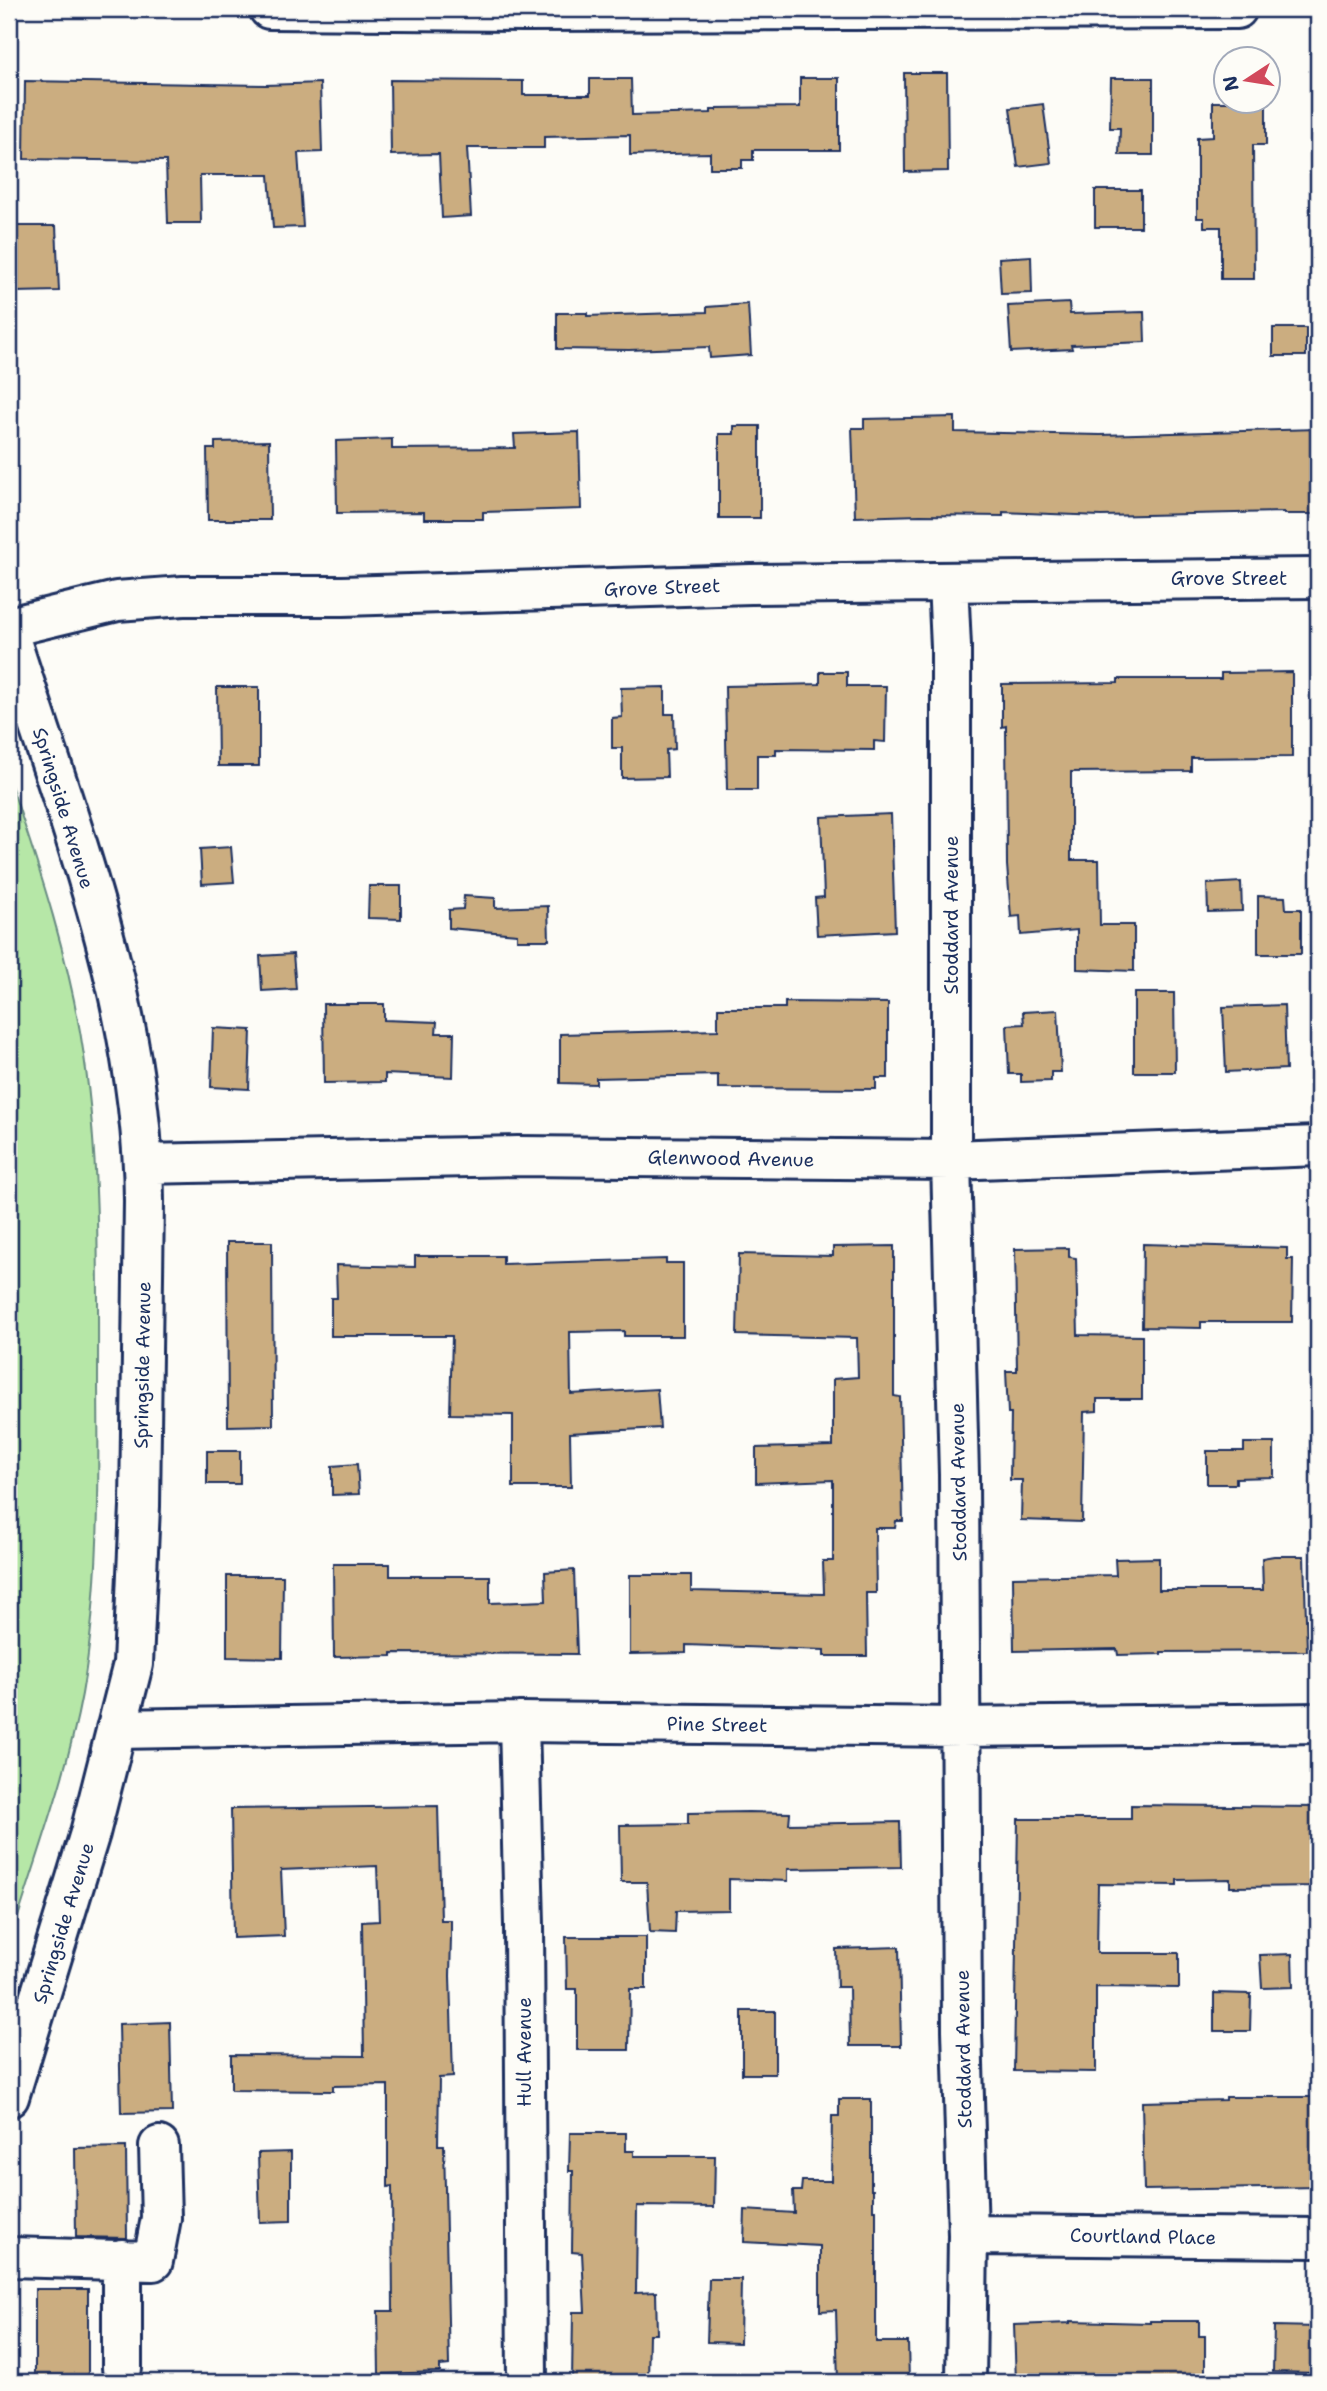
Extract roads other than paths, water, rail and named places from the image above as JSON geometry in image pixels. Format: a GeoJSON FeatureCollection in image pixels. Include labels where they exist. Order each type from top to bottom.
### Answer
{"type":"FeatureCollection","features":[{"type":"Feature","properties":{"kind":"street"},"geometry":{"type":"LineString","coordinates":[[269,9],[1237,9]]}},
{"type":"Feature","properties":{"kind":"street","name":"Grove Street"},"geometry":{"type":"LineString","coordinates":[[9,627],[117,601],[183,596],[343,596],[751,584],[1318,578]]}},
{"type":"Feature","properties":{"kind":"street","name":"Stoddard Avenue"},"geometry":{"type":"LineString","coordinates":[[947,582],[951,648],[951,1160],[959,1475],[962,2030],[968,2235],[966,2382]]}},
{"type":"Feature","properties":{"kind":"street","name":"Springside Avenue"},"geometry":{"type":"LineString","coordinates":[[9,635],[99,919],[129,1043],[144,1164],[140,1506],[133,1664],[90,1833],[9,2097]]}},
{"type":"Feature","properties":{"kind":"street","name":"Glenwood Avenue"},"geometry":{"type":"LineString","coordinates":[[144,1164],[518,1156],[951,1160],[1318,1146]]}},
{"type":"Feature","properties":{"kind":"street","name":"Pine Street"},"geometry":{"type":"LineString","coordinates":[[116,1729],[519,1722],[961,1727],[1318,1723]]}},
{"type":"Feature","properties":{"kind":"street","name":"Hull Avenue"},"geometry":{"type":"LineString","coordinates":[[519,1722],[524,1925],[527,2382]]}},
{"type":"Feature","properties":{"kind":"street"},"geometry":{"type":"LineString","coordinates":[[9,2256],[153,2261],[160,2218],[159,2146]]}},
{"type":"Feature","properties":{"kind":"street","name":"Courtland Place"},"geometry":{"type":"LineString","coordinates":[[968,2235],[1318,2238]]}},
{"type":"Feature","properties":{"kind":"street"},"geometry":{"type":"LineString","coordinates":[[122,2259],[122,2368]]}}]}
